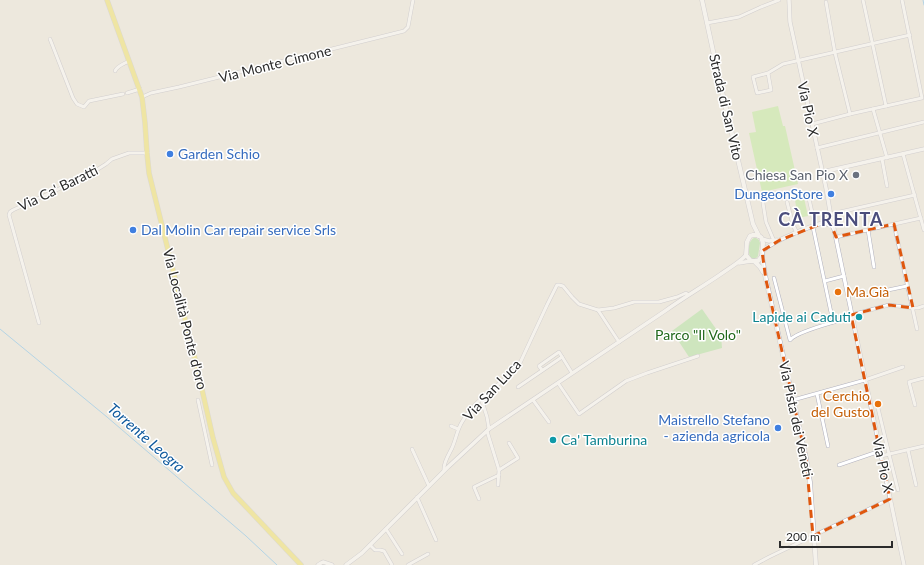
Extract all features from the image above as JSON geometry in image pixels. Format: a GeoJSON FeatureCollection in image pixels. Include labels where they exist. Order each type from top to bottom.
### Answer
{"type":"FeatureCollection","features":[{"type":"Feature","properties":{"kind":"main road","name":"Via Località Ponte d'oro"},"geometry":{"type":"LineString","coordinates":[[107,0],[142,97],[150,173],[213,438],[224,477],[233,493],[301,564]]}},
{"type":"Feature","properties":{"kind":"main road","name":"Strada di San Vito"},"geometry":{"type":"LineString","coordinates":[[702,0],[753,224],[760,237]]}},
{"type":"Feature","properties":{"kind":"main road"},"geometry":{"type":"LineString","coordinates":[[746,255],[747,242],[753,224]]}},
{"type":"Feature","properties":{"kind":"main road"},"geometry":{"type":"LineString","coordinates":[[750,236],[756,235],[760,237]]}},
{"type":"Feature","properties":{"kind":"main road","name":"Via Pista dei Veneti"},"geometry":{"type":"LineString","coordinates":[[760,237],[765,275],[806,458],[810,482],[816,565]]}},
{"type":"Feature","properties":{"kind":"main road"},"geometry":{"type":"LineString","coordinates":[[752,261],[758,261],[762,254]]}},
{"type":"Feature","properties":{"kind":"main road","name":"Via Pista dei Veneti"},"geometry":{"type":"LineString","coordinates":[[746,255],[760,267],[765,275]]}},
{"type":"Feature","properties":{"kind":"street","name":"Via Monte Cimone"},"geometry":{"type":"LineString","coordinates":[[142,97],[151,93],[404,31],[407,29],[413,0]]}},
{"type":"Feature","properties":{"kind":"street"},"geometry":{"type":"LineString","coordinates":[[707,23],[739,17],[780,0]]}},
{"type":"Feature","properties":{"kind":"street","name":"Via Pio X"},"geometry":{"type":"LineString","coordinates":[[789,0],[790,22],[830,216],[833,220],[831,224],[836,237],[904,565]]}},
{"type":"Feature","properties":{"kind":"street"},"geometry":{"type":"LineString","coordinates":[[863,0],[886,106]]}},
{"type":"Feature","properties":{"kind":"street"},"geometry":{"type":"LineString","coordinates":[[812,124],[922,98],[902,0]]}},
{"type":"Feature","properties":{"kind":"street"},"geometry":{"type":"LineString","coordinates":[[826,2],[835,53],[850,114]]}},
{"type":"Feature","properties":{"kind":"street"},"geometry":{"type":"LineString","coordinates":[[768,73],[771,90],[757,93],[753,77],[768,73],[783,64],[910,35]]}},
{"type":"Feature","properties":{"kind":"street"},"geometry":{"type":"LineString","coordinates":[[50,39],[73,98],[77,104],[84,107],[89,101],[140,89]]}},
{"type":"Feature","properties":{"kind":"street"},"geometry":{"type":"LineString","coordinates":[[115,71],[116,68],[129,62]]}},
{"type":"Feature","properties":{"kind":"street"},"geometry":{"type":"LineString","coordinates":[[873,109],[886,158]]}},
{"type":"Feature","properties":{"kind":"street"},"geometry":{"type":"LineString","coordinates":[[817,148],[924,122]]}},
{"type":"Feature","properties":{"kind":"street"},"geometry":{"type":"LineString","coordinates":[[822,172],[924,149]]}},
{"type":"Feature","properties":{"kind":"street","name":"Via Ca' Baratti"},"geometry":{"type":"LineString","coordinates":[[39,323],[9,215],[10,212],[87,176],[112,159],[128,153],[147,153]]}},
{"type":"Feature","properties":{"kind":"street"},"geometry":{"type":"LineString","coordinates":[[903,154],[924,230]]}},
{"type":"Feature","properties":{"kind":"street"},"geometry":{"type":"LineString","coordinates":[[882,159],[887,186]]}},
{"type":"Feature","properties":{"kind":"street"},"geometry":{"type":"LineString","coordinates":[[808,194],[834,322]]}},
{"type":"Feature","properties":{"kind":"street"},"geometry":{"type":"LineString","coordinates":[[826,222],[826,219],[830,216],[915,195]]}},
{"type":"Feature","properties":{"kind":"street"},"geometry":{"type":"LineString","coordinates":[[787,202],[793,225],[797,233]]}},
{"type":"Feature","properties":{"kind":"street"},"geometry":{"type":"LineString","coordinates":[[763,203],[766,222],[774,241]]}},
{"type":"Feature","properties":{"kind":"street"},"geometry":{"type":"LineString","coordinates":[[836,237],[921,218]]}},
{"type":"Feature","properties":{"kind":"street"},"geometry":{"type":"LineString","coordinates":[[762,254],[770,246],[780,240],[826,222],[831,224]]}},
{"type":"Feature","properties":{"kind":"street"},"geometry":{"type":"LineString","coordinates":[[894,224],[913,308],[916,329]]}},
{"type":"Feature","properties":{"kind":"street"},"geometry":{"type":"LineString","coordinates":[[868,230],[874,267]]}},
{"type":"Feature","properties":{"kind":"street"},"geometry":{"type":"LineString","coordinates":[[760,237],[769,241],[780,240]]}},
{"type":"Feature","properties":{"kind":"street"},"geometry":{"type":"LineString","coordinates":[[346,565],[362,553],[444,470],[488,430],[735,264],[746,255]]}},
{"type":"Feature","properties":{"kind":"street"},"geometry":{"type":"LineString","coordinates":[[735,264],[752,261]]}},
{"type":"Feature","properties":{"kind":"street"},"geometry":{"type":"LineString","coordinates":[[825,281],[844,276]]}},
{"type":"Feature","properties":{"kind":"street"},"geometry":{"type":"LineString","coordinates":[[774,278],[790,340],[796,335],[889,305],[913,308],[924,306]]}},
{"type":"Feature","properties":{"kind":"street","name":"Via San Luca"},"geometry":{"type":"LineString","coordinates":[[444,470],[444,466],[462,421],[481,398],[514,371],[520,363],[546,305],[557,285],[563,286],[572,298],[579,304],[598,310],[614,308],[634,302],[660,302],[686,293],[688,295]]}},
{"type":"Feature","properties":{"kind":"street"},"geometry":{"type":"LineString","coordinates":[[888,290],[907,286]]}},
{"type":"Feature","properties":{"kind":"street"},"geometry":{"type":"LineString","coordinates":[[598,310],[619,342]]}},
{"type":"Feature","properties":{"kind":"street"},"geometry":{"type":"LineString","coordinates":[[542,370],[539,366],[559,352],[572,373]]}},
{"type":"Feature","properties":{"kind":"street"},"geometry":{"type":"LineString","coordinates":[[558,383],[579,414],[626,381],[698,356]]}},
{"type":"Feature","properties":{"kind":"street"},"geometry":{"type":"LineString","coordinates":[[518,386],[562,357]]}},
{"type":"Feature","properties":{"kind":"street"},"geometry":{"type":"LineString","coordinates":[[793,400],[865,380],[902,367]]}},
{"type":"Feature","properties":{"kind":"street"},"geometry":{"type":"LineString","coordinates":[[915,405],[909,382],[924,378]]}},
{"type":"Feature","properties":{"kind":"street"},"geometry":{"type":"LineString","coordinates":[[817,394],[828,446]]}},
{"type":"Feature","properties":{"kind":"street"},"geometry":{"type":"LineString","coordinates":[[481,398],[487,417],[488,430],[494,457],[499,470],[498,485]]}},
{"type":"Feature","properties":{"kind":"street","name":"Via Località Ponte d'oro"},"geometry":{"type":"LineString","coordinates":[[198,400],[212,465]]}},
{"type":"Feature","properties":{"kind":"street"},"geometry":{"type":"LineString","coordinates":[[533,400],[549,422]]}},
{"type":"Feature","properties":{"kind":"street"},"geometry":{"type":"LineString","coordinates":[[878,408],[898,490]]}},
{"type":"Feature","properties":{"kind":"street","name":"Via San Luca"},"geometry":{"type":"LineString","coordinates":[[450,426],[458,429]]}},
{"type":"Feature","properties":{"kind":"street"},"geometry":{"type":"LineString","coordinates":[[499,470],[518,458],[509,443]]}},
{"type":"Feature","properties":{"kind":"street"},"geometry":{"type":"LineString","coordinates":[[839,465],[881,454],[889,454],[924,446]]}},
{"type":"Feature","properties":{"kind":"street"},"geometry":{"type":"LineString","coordinates":[[412,449],[429,486]]}},
{"type":"Feature","properties":{"kind":"street"},"geometry":{"type":"LineString","coordinates":[[908,450],[916,485]]}},
{"type":"Feature","properties":{"kind":"street"},"geometry":{"type":"LineString","coordinates":[[479,499],[474,487],[499,474]]}},
{"type":"Feature","properties":{"kind":"street"},"geometry":{"type":"LineString","coordinates":[[417,497],[436,540]]}},
{"type":"Feature","properties":{"kind":"street"},"geometry":{"type":"LineString","coordinates":[[754,565],[890,499]]}},
{"type":"Feature","properties":{"kind":"street"},"geometry":{"type":"LineString","coordinates":[[386,529],[402,554]]}},
{"type":"Feature","properties":{"kind":"street"},"geometry":{"type":"LineString","coordinates":[[370,545],[375,550],[384,551],[392,565]]}},
{"type":"Feature","properties":{"kind":"street"},"geometry":{"type":"LineString","coordinates":[[408,565],[428,554]]}},
{"type":"Feature","properties":{"kind":"street"},"geometry":{"type":"LineString","coordinates":[[318,565],[323,562],[332,565]]}},
{"type":"Feature","properties":{"kind":"highlighted area"},"geometry":{"type":"Polygon","coordinates":[[[826,222],[831,224],[836,237],[894,224],[913,308],[889,305],[851,315],[890,499],[813,536],[806,458],[766,280],[762,251],[780,240],[826,222]]]}},
{"type":"Feature","properties":{"kind":"green space"},"geometry":{"type":"Polygon","coordinates":[[[778,106],[783,126],[785,126],[798,184],[762,192],[749,133],[756,132],[752,112],[778,106]]]}},
{"type":"Feature","properties":{"kind":"green space"},"geometry":{"type":"Polygon","coordinates":[[[804,198],[808,216],[798,218],[795,200],[804,198]]]}},
{"type":"Feature","properties":{"kind":"green space"},"geometry":{"type":"Polygon","coordinates":[[[754,238],[759,240],[760,243],[758,256],[753,259],[750,257],[749,249],[751,241],[754,238]]]}},
{"type":"Feature","properties":{"kind":"green space","name":"Parco \"Il Volo\""},"geometry":{"type":"Polygon","coordinates":[[[702,309],[721,336],[722,348],[689,357],[672,331],[702,309]]]}},
{"type":"Feature","properties":{"kind":"waterway"},"geometry":{"type":"LineString","coordinates":[[923,0],[924,5]]}},
{"type":"Feature","properties":{"kind":"waterway","name":"Torrente Leogra"},"geometry":{"type":"LineString","coordinates":[[0,329],[107,417],[246,536],[277,565]]}},
{"type":"Feature","properties":{"kind":"place","name":"Garden Schio"},"geometry":{"type":"Point","coordinates":[170,154]}},
{"type":"Feature","properties":{"kind":"place","name":"Chiesa San Pio X"},"geometry":{"type":"Point","coordinates":[856,175]}},
{"type":"Feature","properties":{"kind":"place","name":"DungeonStore"},"geometry":{"type":"Point","coordinates":[831,194]}},
{"type":"Feature","properties":{"kind":"place","name":"Dal Molin Car repair service Srls"},"geometry":{"type":"Point","coordinates":[133,230]}},
{"type":"Feature","properties":{"kind":"place","name":"Ma.Già"},"geometry":{"type":"Point","coordinates":[838,292]}},
{"type":"Feature","properties":{"kind":"place","name":"Lapide ai Caduti"},"geometry":{"type":"Point","coordinates":[859,317]}},
{"type":"Feature","properties":{"kind":"place","name":"Cerchio del Gusto"},"geometry":{"type":"Point","coordinates":[878,404]}},
{"type":"Feature","properties":{"kind":"place","name":"Maistrello Stefano - azienda agricola"},"geometry":{"type":"Point","coordinates":[778,428]}},
{"type":"Feature","properties":{"kind":"place","name":"Ca' Tamburina"},"geometry":{"type":"Point","coordinates":[553,440]}},
{"type":"Feature","properties":{"kind":"district","name":"CÀ TRENTA"},"geometry":{"type":"Point","coordinates":[831,220]}}]}
